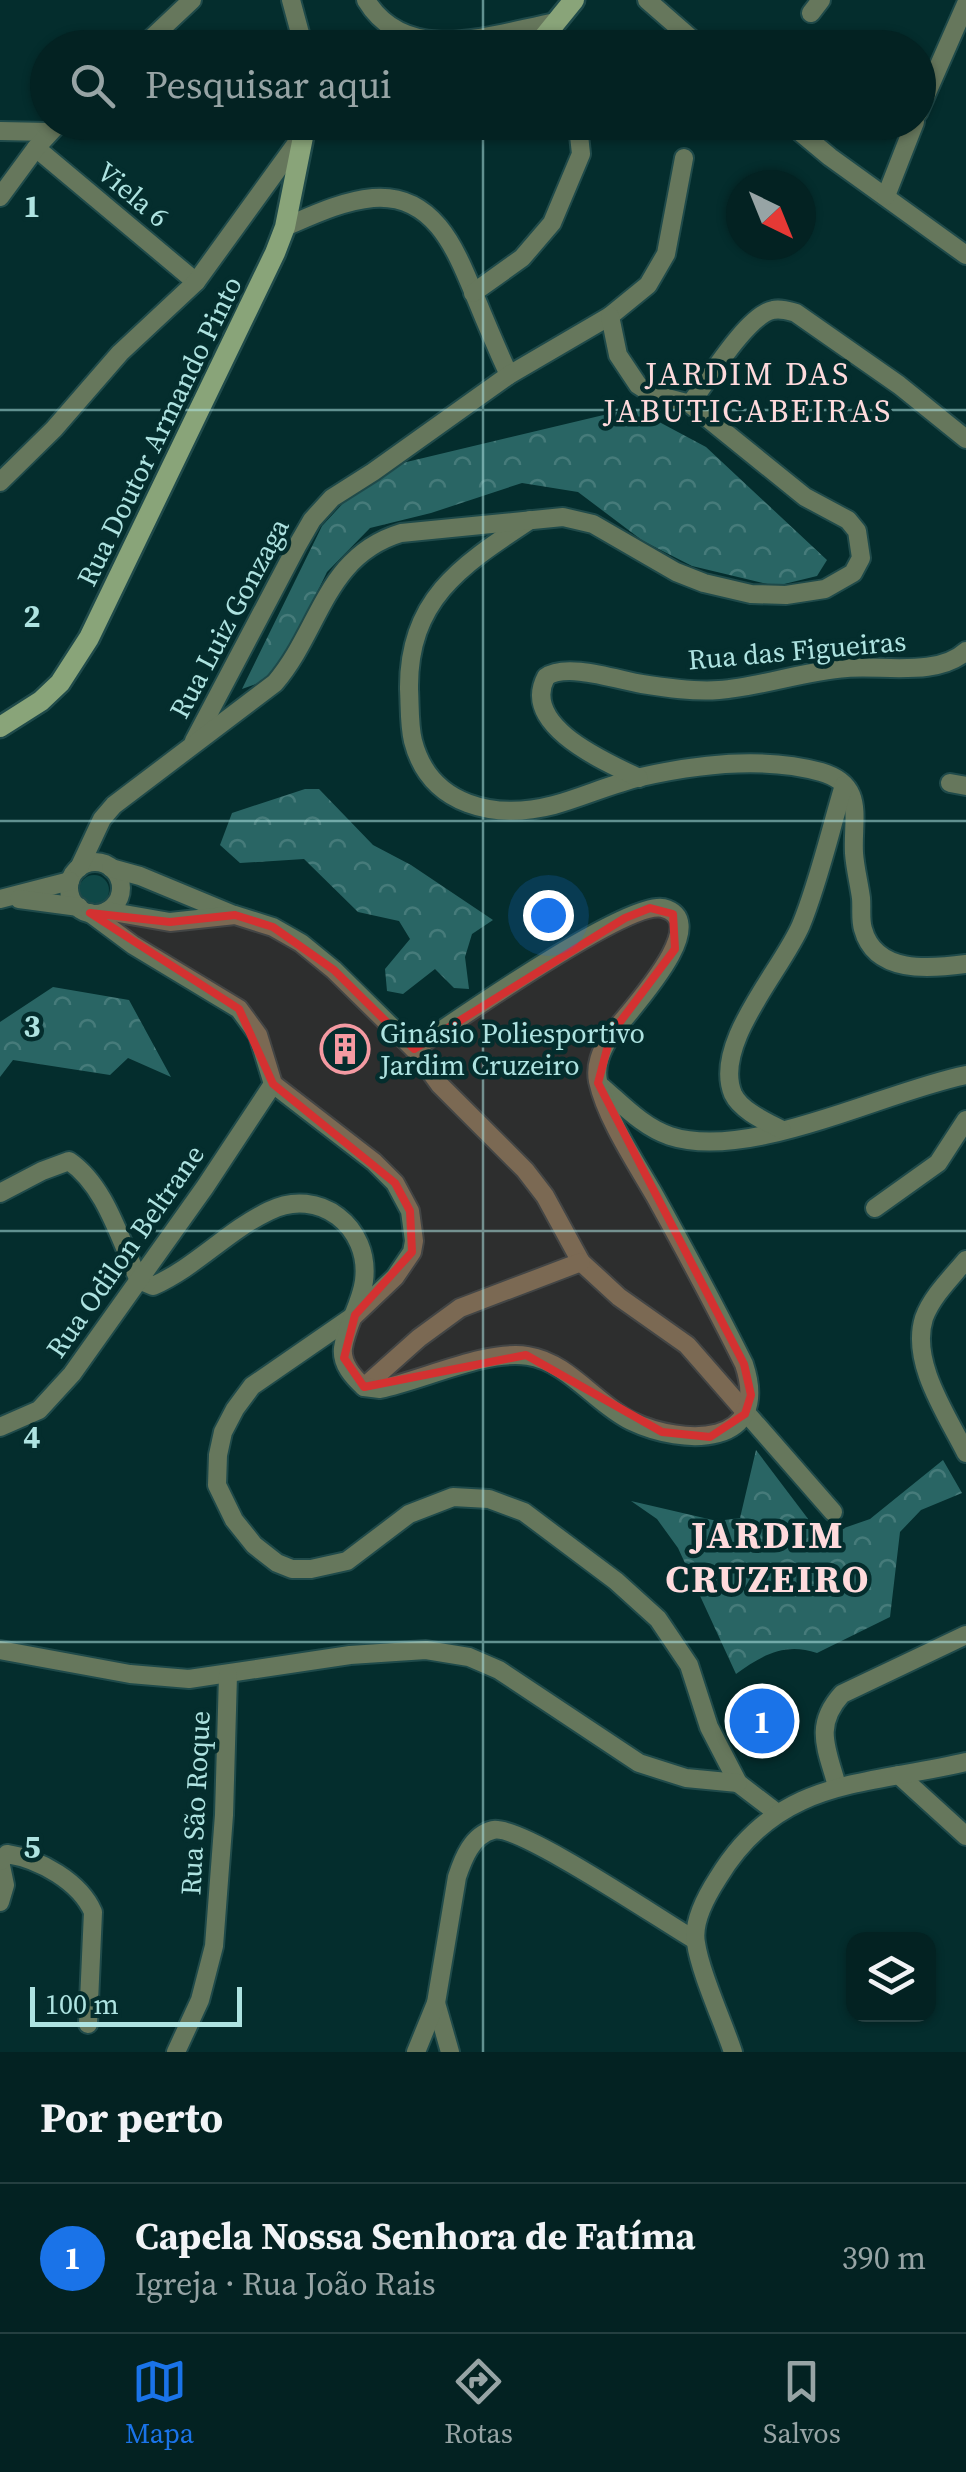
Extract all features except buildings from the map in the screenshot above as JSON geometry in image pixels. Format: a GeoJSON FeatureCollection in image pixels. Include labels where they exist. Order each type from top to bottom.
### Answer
{"type":"FeatureCollection","features":[{"type":"Feature","properties":{"kind":"main road"},"geometry":{"type":"LineString","coordinates":[[550,30],[574,0]]}},
{"type":"Feature","properties":{"kind":"main road","name":"Rua Doutor Armando Pinto"},"geometry":{"type":"LineString","coordinates":[[0,727],[60,683],[89,638],[285,227],[302,140]]}},
{"type":"Feature","properties":{"kind":"street"},"geometry":{"type":"LineString","coordinates":[[160,30],[192,0]]}},
{"type":"Feature","properties":{"kind":"street"},"geometry":{"type":"LineString","coordinates":[[291,0],[299,30]]}},
{"type":"Feature","properties":{"kind":"street"},"geometry":{"type":"LineString","coordinates":[[366,0],[375,13],[401,30]]}},
{"type":"Feature","properties":{"kind":"street"},"geometry":{"type":"LineString","coordinates":[[647,0],[681,30]]}},
{"type":"Feature","properties":{"kind":"street"},"geometry":{"type":"LineString","coordinates":[[936,72],[966,4]]}},
{"type":"Feature","properties":{"kind":"street"},"geometry":{"type":"LineString","coordinates":[[517,30],[556,22]]}},
{"type":"Feature","properties":{"kind":"street"},"geometry":{"type":"LineString","coordinates":[[0,131],[30,129]]}},
{"type":"Feature","properties":{"kind":"street"},"geometry":{"type":"LineString","coordinates":[[0,197],[43,140]]}},
{"type":"Feature","properties":{"kind":"street"},"geometry":{"type":"LineString","coordinates":[[0,482],[54,429],[120,353],[196,282],[296,140]]}},
{"type":"Feature","properties":{"kind":"street"},"geometry":{"type":"LineString","coordinates":[[474,293],[522,258],[552,223],[581,154],[580,140]]}},
{"type":"Feature","properties":{"kind":"street"},"geometry":{"type":"LineString","coordinates":[[812,140],[966,255]]}},
{"type":"Feature","properties":{"kind":"street"},"geometry":{"type":"LineString","coordinates":[[886,196],[908,140]]}},
{"type":"Feature","properties":{"kind":"street","name":"Viela 6"},"geometry":{"type":"LineString","coordinates":[[36,148],[196,282]]}},
{"type":"Feature","properties":{"kind":"street","name":"Rua Luiz Gonzaga"},"geometry":{"type":"LineString","coordinates":[[191,746],[312,520],[332,498],[508,374],[610,316],[648,286],[666,254],[674,228],[684,158]]}},
{"type":"Feature","properties":{"kind":"street"},"geometry":{"type":"LineString","coordinates":[[285,227],[329,208],[371,198],[392,198],[416,206],[432,218],[462,260],[508,374]]}},
{"type":"Feature","properties":{"kind":"street"},"geometry":{"type":"LineString","coordinates":[[690,404],[756,319],[776,309],[785,310],[826,332],[966,439]]}},
{"type":"Feature","properties":{"kind":"street"},"geometry":{"type":"LineString","coordinates":[[610,316],[618,356],[638,385],[652,394],[690,404],[804,497],[837,512],[857,531],[861,558],[853,573],[825,588],[786,596],[751,594],[704,584],[580,519],[563,516],[401,533],[380,539],[340,573],[294,660],[275,683],[114,805],[98,826],[75,874],[71,898],[92,910],[133,945],[239,1008],[258,1035],[273,1084],[374,1162],[395,1183],[410,1211],[412,1252],[395,1277],[355,1315],[252,1386],[223,1432],[218,1485],[224,1504],[244,1533],[278,1563],[292,1569],[311,1569],[347,1562],[408,1514],[454,1498],[488,1499],[524,1512],[616,1581],[658,1619],[689,1666],[710,1727],[738,1783],[777,1813]]}},
{"type":"Feature","properties":{"kind":"street"},"geometry":{"type":"LineString","coordinates":[[530,520],[480,553],[455,576],[431,604],[415,632],[409,663],[413,741],[436,785],[455,799],[499,812],[554,805],[639,778],[714,765],[750,764],[824,773],[844,784],[856,810],[854,854],[863,929],[876,954],[927,969],[966,964]]}},
{"type":"Feature","properties":{"kind":"street","name":"Rua das Figueiras"},"geometry":{"type":"LineString","coordinates":[[639,778],[562,735],[542,696],[546,676],[560,670],[644,684],[718,690],[781,676],[848,668],[936,665],[960,657],[966,650]]}},
{"type":"Feature","properties":{"kind":"street"},"geometry":{"type":"LineString","coordinates":[[782,1130],[752,1113],[734,1095],[730,1065],[742,1027],[800,928],[844,784]]}},
{"type":"Feature","properties":{"kind":"street"},"geometry":{"type":"LineString","coordinates":[[92,910],[119,898],[121,890],[98,826]]}},
{"type":"Feature","properties":{"kind":"street"},"geometry":{"type":"LineString","coordinates":[[4,898],[75,874],[95,862],[273,927],[301,943],[414,1049],[440,1085],[525,1170],[545,1196],[582,1262],[608,1288],[687,1345],[833,1512]]}},
{"type":"Feature","properties":{"kind":"street"},"geometry":{"type":"LineString","coordinates":[[4,898],[170,922],[235,915]]}},
{"type":"Feature","properties":{"kind":"street"},"geometry":{"type":"LineString","coordinates":[[0,1193],[69,1161],[80,1168],[99,1194],[139,1280],[153,1286],[200,1259],[253,1218],[276,1207],[308,1203],[334,1212],[354,1232],[364,1270],[355,1315],[343,1346],[344,1358],[364,1387],[380,1390],[496,1358],[526,1355],[558,1368],[626,1418],[662,1432],[710,1437],[724,1433],[745,1414],[751,1395],[744,1364],[622,1139],[598,1083],[596,1064],[611,1034],[642,998],[674,949],[678,922],[667,909],[650,908],[625,918],[414,1049]]}},
{"type":"Feature","properties":{"kind":"street"},"geometry":{"type":"LineString","coordinates":[[598,1083],[649,1126],[671,1136],[729,1140],[782,1130],[966,1075]]}},
{"type":"Feature","properties":{"kind":"street"},"geometry":{"type":"LineString","coordinates":[[946,1079],[966,1091]]}},
{"type":"Feature","properties":{"kind":"street","name":"Rua Odilon Beltrane"},"geometry":{"type":"LineString","coordinates":[[0,1427],[38,1410],[54,1395],[139,1280],[273,1084]]}},
{"type":"Feature","properties":{"kind":"street"},"geometry":{"type":"LineString","coordinates":[[875,1208],[938,1163],[966,1120]]}},
{"type":"Feature","properties":{"kind":"street"},"geometry":{"type":"LineString","coordinates":[[966,1260],[935,1298],[924,1319],[922,1353],[932,1386],[966,1453]]}},
{"type":"Feature","properties":{"kind":"street"},"geometry":{"type":"LineString","coordinates":[[364,1387],[460,1308],[582,1262]]}},
{"type":"Feature","properties":{"kind":"street"},"geometry":{"type":"LineString","coordinates":[[837,1786],[824,1735],[824,1721],[831,1706],[842,1694],[966,1636]]}},
{"type":"Feature","properties":{"kind":"street"},"geometry":{"type":"LineString","coordinates":[[0,1650],[130,1674],[189,1679],[228,1675]]}},
{"type":"Feature","properties":{"kind":"street","name":"Rua São Roque"},"geometry":{"type":"LineString","coordinates":[[176,2052],[200,2000],[214,1946],[224,1815],[228,1675],[350,1655],[426,1650],[469,1657],[499,1670],[639,1763],[686,1778],[738,1783]]}},
{"type":"Feature","properties":{"kind":"street"},"geometry":{"type":"LineString","coordinates":[[734,2052],[694,1940],[704,1900],[724,1868],[777,1813],[808,1796],[837,1786],[966,1762]]}},
{"type":"Feature","properties":{"kind":"street"},"geometry":{"type":"LineString","coordinates":[[899,1775],[966,1836]]}},
{"type":"Feature","properties":{"kind":"street"},"geometry":{"type":"LineString","coordinates":[[416,2052],[436,2003],[457,1877],[476,1840],[493,1830],[512,1831],[542,1846],[694,1940]]}},
{"type":"Feature","properties":{"kind":"street"},"geometry":{"type":"LineString","coordinates":[[0,1902],[6,1885],[0,1861],[7,1854],[22,1856],[77,1886],[86,1896],[93,1912],[88,2024]]}},
{"type":"Feature","properties":{"kind":"street"},"geometry":{"type":"LineString","coordinates":[[436,2003],[450,2052]]}},
{"type":"Feature","properties":{"kind":"highlighted area"},"geometry":{"type":"Polygon","coordinates":[[[650,908],[673,914],[675,949],[611,1034],[598,1083],[744,1364],[751,1395],[745,1414],[710,1437],[662,1432],[526,1355],[364,1387],[344,1358],[355,1315],[412,1252],[410,1211],[395,1183],[273,1084],[239,1009],[90,913],[170,922],[235,915],[273,927],[334,970],[414,1049],[625,918],[650,908]]]}},
{"type":"Feature","properties":{"kind":"shaded area"},"geometry":{"type":"Polygon","coordinates":[[[94,875],[108,884],[109,890],[100,904],[94,905],[80,896],[79,890],[88,876],[94,875]]]}},
{"type":"Feature","properties":{"kind":"green space"},"geometry":{"type":"Polygon","coordinates":[[[633,408],[706,447],[827,560],[817,576],[776,586],[692,566],[643,541],[578,492],[522,483],[370,528],[327,572],[285,658],[262,682],[242,689],[322,526],[347,499],[394,465],[633,408]]]}},
{"type":"Feature","properties":{"kind":"green space"},"geometry":{"type":"Polygon","coordinates":[[[305,789],[319,789],[373,845],[411,865],[493,920],[472,934],[465,957],[469,989],[454,988],[435,969],[403,994],[387,991],[385,969],[410,939],[399,921],[358,912],[304,859],[240,863],[220,845],[232,813],[305,789]]]}},
{"type":"Feature","properties":{"kind":"green space"},"geometry":{"type":"Polygon","coordinates":[[[53,987],[129,1000],[171,1077],[128,1058],[110,1075],[13,1060],[0,1077],[0,1022],[53,987]]]}},
{"type":"Feature","properties":{"kind":"green space"},"geometry":{"type":"Polygon","coordinates":[[[756,1450],[821,1536],[870,1519],[943,1460],[962,1493],[921,1510],[900,1532],[890,1617],[817,1653],[794,1649],[774,1652],[736,1674],[678,1548],[657,1519],[631,1501],[717,1521],[740,1518],[756,1450]]]}},
{"type":"Feature","properties":{"kind":"place","name":"Ginásio Poliesportivo Jardim Cruzeiro"},"geometry":{"type":"Point","coordinates":[345,1049]}},
{"type":"Feature","properties":{"kind":"place","name":"Capela Nossa Senhora de Fatíma"},"geometry":{"type":"Point","coordinates":[762,1721]}},
{"type":"Feature","properties":{"kind":"district","name":"JARDIM DAS JABUTICABEIRAS"},"geometry":{"type":"Point","coordinates":[748,392]}},
{"type":"Feature","properties":{"kind":"district","name":"JARDIM CRUZEIRO"},"geometry":{"type":"Point","coordinates":[768,1557]}}]}
